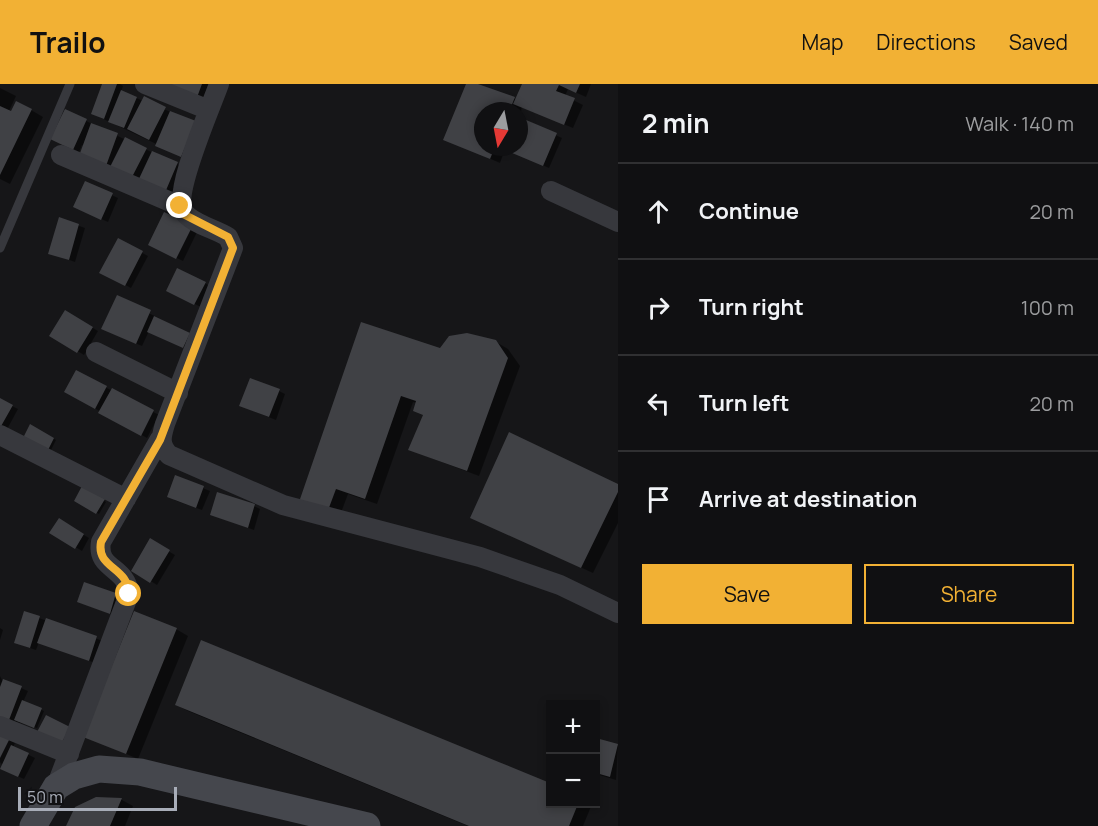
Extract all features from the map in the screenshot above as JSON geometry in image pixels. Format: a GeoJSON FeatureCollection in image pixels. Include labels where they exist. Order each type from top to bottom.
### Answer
{"type":"FeatureCollection","features":[{"type":"Feature","properties":{"kind":"street"},"geometry":{"type":"LineString","coordinates":[[145,84],[209,110]]}},
{"type":"Feature","properties":{"kind":"street"},"geometry":{"type":"LineString","coordinates":[[33,826],[56,787],[129,594],[125,576],[102,559],[99,551],[101,542],[160,440],[233,248],[228,237],[185,215],[180,206],[182,185],[219,84]]}},
{"type":"Feature","properties":{"kind":"street"},"geometry":{"type":"LineString","coordinates":[[61,155],[180,206]]}},
{"type":"Feature","properties":{"kind":"street"},"geometry":{"type":"LineString","coordinates":[[551,191],[618,222]]}},
{"type":"Feature","properties":{"kind":"street"},"geometry":{"type":"LineString","coordinates":[[96,352],[178,393]]}},
{"type":"Feature","properties":{"kind":"street"},"geometry":{"type":"LineString","coordinates":[[0,435],[126,499]]}},
{"type":"Feature","properties":{"kind":"street"},"geometry":{"type":"LineString","coordinates":[[160,440],[169,455],[283,505],[480,556],[560,585],[618,612]]}},
{"type":"Feature","properties":{"kind":"street"},"geometry":{"type":"LineString","coordinates":[[0,726],[69,754]]}},
{"type":"Feature","properties":{"kind":"street"},"geometry":{"type":"LineString","coordinates":[[56,787],[74,776],[99,769],[140,772],[367,826]]}},
{"type":"Feature","properties":{"kind":"lane"},"geometry":{"type":"LineString","coordinates":[[0,248],[70,84]]}},
{"type":"Feature","properties":{"kind":"building"},"geometry":{"type":"Polygon","coordinates":[[[102,84],[117,84],[104,119],[91,114],[102,84]]]}},
{"type":"Feature","properties":{"kind":"building"},"geometry":{"type":"Polygon","coordinates":[[[167,84],[202,84],[196,100],[167,84]]]}},
{"type":"Feature","properties":{"kind":"building"},"geometry":{"type":"Polygon","coordinates":[[[466,84],[478,84],[515,97],[513,102],[474,102],[474,153],[443,140],[466,84]]]}},
{"type":"Feature","properties":{"kind":"building"},"geometry":{"type":"Polygon","coordinates":[[[522,84],[580,84],[576,93],[559,85],[556,91],[575,98],[564,125],[528,110],[528,102],[514,102],[522,84]]]}},
{"type":"Feature","properties":{"kind":"building"},"geometry":{"type":"Polygon","coordinates":[[[121,90],[137,97],[124,128],[108,122],[121,90]]]}},
{"type":"Feature","properties":{"kind":"building"},"geometry":{"type":"Polygon","coordinates":[[[144,96],[166,107],[149,140],[127,129],[144,96]]]}},
{"type":"Feature","properties":{"kind":"building"},"geometry":{"type":"Polygon","coordinates":[[[16,101],[32,109],[0,175],[0,106],[11,111],[16,101]]]}},
{"type":"Feature","properties":{"kind":"building"},"geometry":{"type":"Polygon","coordinates":[[[65,109],[87,119],[73,150],[50,139],[65,109]]]}},
{"type":"Feature","properties":{"kind":"building"},"geometry":{"type":"Polygon","coordinates":[[[170,111],[196,121],[181,157],[155,146],[170,111]]]}},
{"type":"Feature","properties":{"kind":"building"},"geometry":{"type":"Polygon","coordinates":[[[528,121],[557,133],[543,166],[519,156],[528,156],[528,121]]]}},
{"type":"Feature","properties":{"kind":"building"},"geometry":{"type":"Polygon","coordinates":[[[91,123],[118,133],[106,166],[79,156],[91,123]]]}},
{"type":"Feature","properties":{"kind":"building"},"geometry":{"type":"Polygon","coordinates":[[[125,137],[147,148],[132,177],[110,167],[125,137]]]}},
{"type":"Feature","properties":{"kind":"building"},"geometry":{"type":"Polygon","coordinates":[[[152,151],[178,162],[164,195],[137,183],[152,151]]]}},
{"type":"Feature","properties":{"kind":"building"},"geometry":{"type":"Polygon","coordinates":[[[85,181],[113,193],[101,220],[73,207],[85,181]]]}},
{"type":"Feature","properties":{"kind":"building"},"geometry":{"type":"Polygon","coordinates":[[[164,212],[193,225],[176,259],[148,245],[164,212]]]}},
{"type":"Feature","properties":{"kind":"building"},"geometry":{"type":"Polygon","coordinates":[[[59,217],[79,224],[69,260],[48,254],[59,217]]]}},
{"type":"Feature","properties":{"kind":"building"},"geometry":{"type":"Polygon","coordinates":[[[118,238],[143,251],[125,286],[99,273],[118,238]]]}},
{"type":"Feature","properties":{"kind":"building"},"geometry":{"type":"Polygon","coordinates":[[[177,268],[206,282],[194,305],[166,291],[177,268]]]}},
{"type":"Feature","properties":{"kind":"building"},"geometry":{"type":"Polygon","coordinates":[[[117,295],[151,310],[136,344],[101,329],[117,295]]]}},
{"type":"Feature","properties":{"kind":"building"},"geometry":{"type":"Polygon","coordinates":[[[65,310],[93,327],[77,353],[49,336],[65,310]]]}},
{"type":"Feature","properties":{"kind":"building"},"geometry":{"type":"Polygon","coordinates":[[[154,316],[190,333],[183,348],[147,332],[154,316]]]}},
{"type":"Feature","properties":{"kind":"building"},"geometry":{"type":"Polygon","coordinates":[[[361,322],[440,348],[449,336],[467,333],[496,340],[508,358],[467,471],[408,450],[423,415],[413,411],[416,401],[401,396],[365,499],[336,489],[327,513],[299,502],[361,322]]]}},
{"type":"Feature","properties":{"kind":"building"},"geometry":{"type":"Polygon","coordinates":[[[76,370],[107,386],[95,409],[64,392],[76,370]]]}},
{"type":"Feature","properties":{"kind":"building"},"geometry":{"type":"Polygon","coordinates":[[[250,378],[280,389],[269,417],[239,406],[250,378]]]}},
{"type":"Feature","properties":{"kind":"building"},"geometry":{"type":"Polygon","coordinates":[[[112,388],[154,410],[141,436],[98,413],[112,388]]]}},
{"type":"Feature","properties":{"kind":"building"},"geometry":{"type":"Polygon","coordinates":[[[0,398],[13,405],[0,428],[0,398]]]}},
{"type":"Feature","properties":{"kind":"building"},"geometry":{"type":"Polygon","coordinates":[[[30,424],[54,438],[47,452],[23,438],[30,424]]]}},
{"type":"Feature","properties":{"kind":"building"},"geometry":{"type":"Polygon","coordinates":[[[509,432],[618,484],[618,492],[581,568],[470,518],[509,432]]]}},
{"type":"Feature","properties":{"kind":"building"},"geometry":{"type":"Polygon","coordinates":[[[175,475],[204,486],[196,508],[167,497],[175,475]]]}},
{"type":"Feature","properties":{"kind":"building"},"geometry":{"type":"Polygon","coordinates":[[[82,486],[105,499],[96,514],[74,501],[82,486]]]}},
{"type":"Feature","properties":{"kind":"building"},"geometry":{"type":"Polygon","coordinates":[[[217,492],[255,504],[248,528],[210,515],[217,492]]]}},
{"type":"Feature","properties":{"kind":"building"},"geometry":{"type":"Polygon","coordinates":[[[59,518],[84,534],[75,549],[49,533],[59,518]]]}},
{"type":"Feature","properties":{"kind":"building"},"geometry":{"type":"Polygon","coordinates":[[[150,538],[170,550],[150,583],[131,571],[150,538]]]}},
{"type":"Feature","properties":{"kind":"building"},"geometry":{"type":"Polygon","coordinates":[[[84,582],[116,593],[110,614],[77,602],[84,582]]]}},
{"type":"Feature","properties":{"kind":"building"},"geometry":{"type":"Polygon","coordinates":[[[24,611],[40,616],[30,648],[14,643],[24,611]]]}},
{"type":"Feature","properties":{"kind":"building"},"geometry":{"type":"Polygon","coordinates":[[[134,611],[177,628],[126,754],[83,737],[134,611]]]}},
{"type":"Feature","properties":{"kind":"building"},"geometry":{"type":"Polygon","coordinates":[[[46,618],[97,636],[89,661],[37,643],[46,618]]]}},
{"type":"Feature","properties":{"kind":"building"},"geometry":{"type":"Polygon","coordinates":[[[201,640],[546,781],[546,808],[576,808],[569,826],[469,826],[175,705],[201,640]]]}},
{"type":"Feature","properties":{"kind":"building"},"geometry":{"type":"Polygon","coordinates":[[[3,679],[22,686],[9,720],[0,717],[0,687],[3,679]]]}},
{"type":"Feature","properties":{"kind":"building"},"geometry":{"type":"Polygon","coordinates":[[[22,700],[42,708],[34,728],[14,720],[22,700]]]}},
{"type":"Feature","properties":{"kind":"building"},"geometry":{"type":"Polygon","coordinates":[[[46,715],[70,727],[61,744],[37,732],[46,715]]]}},
{"type":"Feature","properties":{"kind":"building"},"geometry":{"type":"Polygon","coordinates":[[[0,733],[10,738],[0,758],[0,733]]]}},
{"type":"Feature","properties":{"kind":"building"},"geometry":{"type":"Polygon","coordinates":[[[600,739],[618,744],[610,777],[600,774],[600,739]]]}},
{"type":"Feature","properties":{"kind":"building"},"geometry":{"type":"Polygon","coordinates":[[[11,745],[29,753],[18,777],[0,769],[11,745]]]}},
{"type":"Feature","properties":{"kind":"building"},"geometry":{"type":"Polygon","coordinates":[[[96,797],[122,798],[110,826],[66,826],[75,807],[96,797]]]}},
{"type":"Feature","properties":{"kind":"route"},"geometry":{"type":"LineString","coordinates":[[129,594],[129,585],[125,576],[102,559],[99,551],[101,542],[160,440],[233,248],[228,237],[185,215],[180,206]]}}]}
